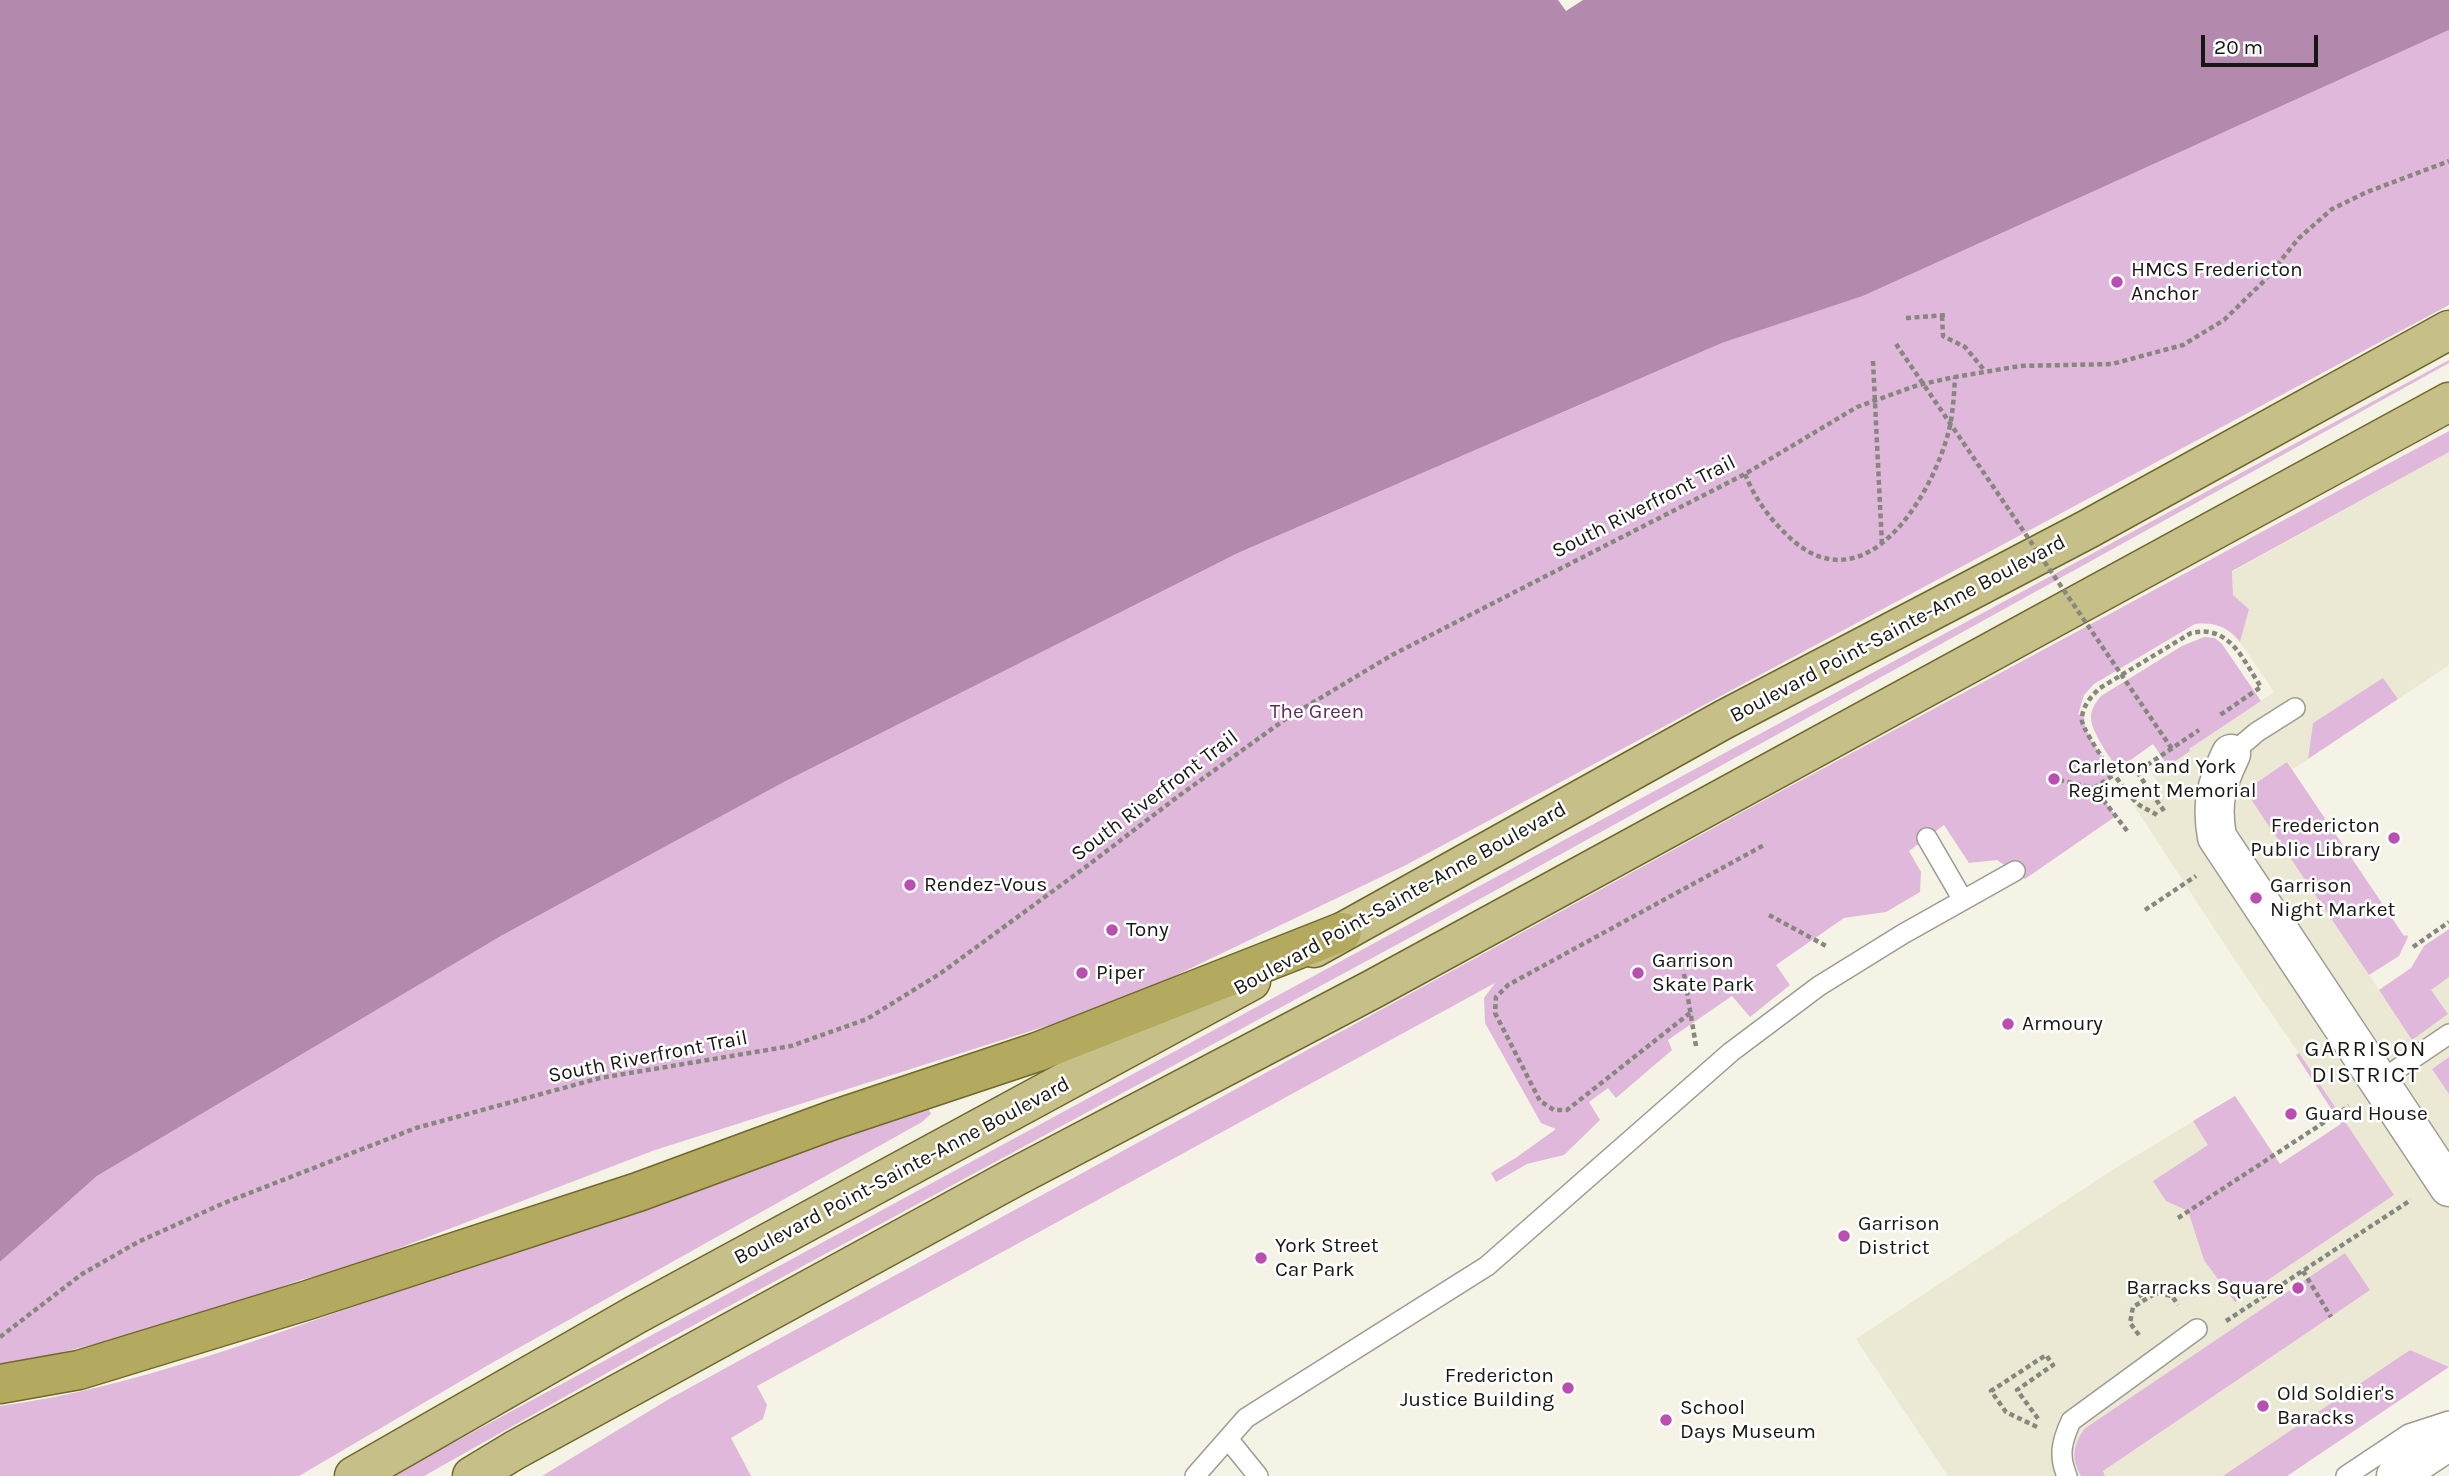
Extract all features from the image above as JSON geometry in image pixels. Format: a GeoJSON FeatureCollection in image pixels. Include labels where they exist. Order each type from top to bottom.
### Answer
{"type":"FeatureCollection","features":[{"type":"Feature","properties":{"kind":"highway"},"geometry":{"type":"LineString","coordinates":[[0,1384],[79,1370],[308,1300],[638,1192],[833,1121],[1037,1052],[1342,932]]}},
{"type":"Feature","properties":{"kind":"main road","name":"Boulevard Point-Sainte-Anne Boulevard"},"geometry":{"type":"LineString","coordinates":[[354,1476],[647,1308],[1342,932],[1723,720],[2088,529],[2449,330]]}},
{"type":"Feature","properties":{"kind":"main road"},"geometry":{"type":"LineString","coordinates":[[472,1476],[1013,1178],[1373,989],[2449,402]]}},
{"type":"Feature","properties":{"kind":"street"},"geometry":{"type":"LineString","coordinates":[[2231,754],[2214,796],[2213,814],[2217,836],[2449,1187]]}},
{"type":"Feature","properties":{"kind":"street"},"geometry":{"type":"LineString","coordinates":[[2396,1476],[2449,1441]]}},
{"type":"Feature","properties":{"kind":"lane"},"geometry":{"type":"LineString","coordinates":[[2231,754],[2257,732],[2295,708]]}},
{"type":"Feature","properties":{"kind":"lane"},"geometry":{"type":"LineString","coordinates":[[1927,838],[1963,900]]}},
{"type":"Feature","properties":{"kind":"lane"},"geometry":{"type":"LineString","coordinates":[[1199,1474],[1246,1418],[1487,1266],[1731,1052],[1819,986],[1903,934],[2015,871]]}},
{"type":"Feature","properties":{"kind":"lane"},"geometry":{"type":"LineString","coordinates":[[2378,1082],[2449,1034]]}},
{"type":"Feature","properties":{"kind":"lane"},"geometry":{"type":"LineString","coordinates":[[2067,1476],[2061,1459],[2062,1441],[2071,1421],[2197,1329]]}},
{"type":"Feature","properties":{"kind":"lane"},"geometry":{"type":"LineString","coordinates":[[2346,1476],[2409,1434],[2449,1421]]}},
{"type":"Feature","properties":{"kind":"lane"},"geometry":{"type":"LineString","coordinates":[[1228,1439],[1258,1476]]}},
{"type":"Feature","properties":{"kind":"path","name":"South Riverfront Trail"},"geometry":{"type":"LineString","coordinates":[[0,1337],[82,1274],[138,1242],[224,1203],[416,1128],[600,1078],[791,1046],[867,1019],[941,973],[1287,718],[1392,655],[1745,474],[1857,407],[1918,385],[1986,371],[2020,366],[2112,364],[2183,345],[2224,320],[2264,281],[2300,238],[2332,209],[2367,192],[2449,160]]}},
{"type":"Feature","properties":{"kind":"path"},"geometry":{"type":"LineString","coordinates":[[1906,318],[1945,315],[1943,336],[1965,346],[1986,371]]}},
{"type":"Feature","properties":{"kind":"path"},"geometry":{"type":"LineString","coordinates":[[1896,344],[2172,748],[2137,772],[2164,811]]}},
{"type":"Feature","properties":{"kind":"path"},"geometry":{"type":"LineString","coordinates":[[1873,361],[1882,545]]}},
{"type":"Feature","properties":{"kind":"path"},"geometry":{"type":"LineString","coordinates":[[1745,474],[1770,517],[1799,547],[1826,558],[1854,558],[1882,545],[1907,518],[1926,486],[1942,452],[1953,407],[1955,377]]}},
{"type":"Feature","properties":{"kind":"path"},"geometry":{"type":"LineString","coordinates":[[2157,815],[2138,804],[2082,722],[2090,696],[2191,633],[2202,630],[2216,632],[2226,638],[2261,687]]}},
{"type":"Feature","properties":{"kind":"path"},"geometry":{"type":"LineString","coordinates":[[2094,788],[2115,774]]}},
{"type":"Feature","properties":{"kind":"path"},"geometry":{"type":"LineString","coordinates":[[2059,780],[2094,788],[2128,832]]}},
{"type":"Feature","properties":{"kind":"path"},"geometry":{"type":"LineString","coordinates":[[1690,1013],[1567,1110],[1554,1110],[1540,1101],[1494,1013],[1496,997],[1508,985],[1766,844]]}},
{"type":"Feature","properties":{"kind":"path"},"geometry":{"type":"LineString","coordinates":[[2145,910],[2197,876]]}},
{"type":"Feature","properties":{"kind":"path"},"geometry":{"type":"LineString","coordinates":[[1769,915],[1835,951]]}},
{"type":"Feature","properties":{"kind":"path"},"geometry":{"type":"LineString","coordinates":[[2413,947],[2449,922]]}},
{"type":"Feature","properties":{"kind":"path"},"geometry":{"type":"LineString","coordinates":[[1684,974],[1698,1057]]}},
{"type":"Feature","properties":{"kind":"path"},"geometry":{"type":"LineString","coordinates":[[2178,1218],[2349,1106]]}},
{"type":"Feature","properties":{"kind":"path"},"geometry":{"type":"LineString","coordinates":[[2227,1321],[2412,1199]]}},
{"type":"Feature","properties":{"kind":"path"},"geometry":{"type":"LineString","coordinates":[[2303,1271],[2331,1317]]}},
{"type":"Feature","properties":{"kind":"path"},"geometry":{"type":"LineString","coordinates":[[2139,1293],[2144,1300]]}},
{"type":"Feature","properties":{"kind":"path"},"geometry":{"type":"LineString","coordinates":[[2130,1323],[2133,1307],[2156,1293],[2172,1296]]}},
{"type":"Feature","properties":{"kind":"path"},"geometry":{"type":"LineString","coordinates":[[2006,1412],[1992,1391],[2046,1354],[2053,1365],[2017,1390],[2040,1422]]}},
{"type":"Feature","properties":{"kind":"shaded area"},"geometry":{"type":"Polygon","coordinates":[[[0,0],[1558,0],[1566,11],[1583,0],[2449,0],[2449,30],[1863,296],[1722,343],[1238,553],[784,782],[501,936],[97,1176],[0,1262],[0,0]]]}},
{"type":"Feature","properties":{"kind":"shaded area","name":"Garrison Night Market"},"geometry":{"type":"Polygon","coordinates":[[[2449,452],[2449,665],[2398,699],[2383,679],[2313,723],[2308,759],[2293,769],[2288,763],[2252,801],[2412,1039],[2430,990],[2449,977],[2449,1057],[2432,1069],[2449,1094],[2449,1367],[2287,1476],[1948,1476],[1856,1339],[2109,1172],[2235,1096],[2280,1164],[2345,1121],[2134,806],[2161,787],[2152,774],[2274,692],[2240,642],[2249,609],[2233,595],[2232,572],[2449,452]]]}},
{"type":"Feature","properties":{"kind":"green space","name":"The Green"},"geometry":{"type":"Polygon","coordinates":[[[2449,30],[2449,305],[1406,865],[1116,1004],[655,1150],[342,1270],[300,1280],[193,1319],[0,1368],[0,1262],[97,1176],[501,936],[784,782],[1238,553],[1722,343],[1863,296],[2449,30]]]}},
{"type":"Feature","properties":{"kind":"green space"},"geometry":{"type":"Polygon","coordinates":[[[2449,360],[2449,363],[1422,931],[646,1351],[424,1476],[392,1476],[2449,360]]]}},
{"type":"Feature","properties":{"kind":"green space"},"geometry":{"type":"Polygon","coordinates":[[[2449,431],[2449,452],[2232,571],[2233,595],[2249,609],[2240,642],[2220,627],[2195,624],[2094,684],[2084,695],[2078,715],[2084,712],[2089,737],[2115,774],[2095,789],[2116,816],[2025,879],[1997,860],[1969,863],[1944,825],[1909,851],[1921,872],[1920,892],[1886,912],[1844,918],[1776,965],[1790,985],[1750,1017],[1732,996],[1668,1040],[1672,1050],[1616,1098],[1608,1088],[1589,1102],[1600,1120],[1564,1155],[1527,1164],[1496,1182],[1491,1173],[1556,1129],[1541,1123],[1485,1023],[1484,998],[1495,983],[757,1386],[767,1405],[763,1419],[731,1438],[751,1476],[542,1476],[669,1399],[1759,803],[2449,431]]]}},
{"type":"Feature","properties":{"kind":"green space"},"geometry":{"type":"Polygon","coordinates":[[[2204,637],[2215,638],[2222,644],[2261,701],[2168,766],[2153,744],[2118,769],[2101,744],[2092,723],[2092,711],[2096,703],[2101,696],[2182,646],[2204,637]]]}},
{"type":"Feature","properties":{"kind":"green space"},"geometry":{"type":"Polygon","coordinates":[[[2383,678],[2398,699],[2308,759],[2313,723],[2383,678]]]}},
{"type":"Feature","properties":{"kind":"green space"},"geometry":{"type":"Polygon","coordinates":[[[2287,762],[2404,936],[2408,937],[2399,956],[2369,975],[2252,801],[2256,783],[2287,762]]]}},
{"type":"Feature","properties":{"kind":"green space"},"geometry":{"type":"Polygon","coordinates":[[[2449,929],[2449,977],[2431,990],[2448,1014],[2412,1040],[2379,990],[2411,968],[2424,946],[2449,929]]]}},
{"type":"Feature","properties":{"kind":"green space"},"geometry":{"type":"Polygon","coordinates":[[[2299,1053],[2394,1195],[2235,1302],[2204,1260],[2188,1211],[2166,1201],[2153,1181],[2208,1145],[2193,1121],[2235,1096],[2280,1164],[2341,1124],[2296,1055],[2299,1053]]]}},
{"type":"Feature","properties":{"kind":"green space"},"geometry":{"type":"Polygon","coordinates":[[[2449,1057],[2449,1094],[2432,1069],[2449,1057]]]}},
{"type":"Feature","properties":{"kind":"green space"},"geometry":{"type":"Polygon","coordinates":[[[927,1106],[931,1114],[922,1122],[490,1364],[299,1476],[0,1476],[0,1406],[101,1386],[203,1358],[927,1106]]]}},
{"type":"Feature","properties":{"kind":"green space"},"geometry":{"type":"Polygon","coordinates":[[[2345,1253],[2370,1290],[2103,1471],[2105,1476],[2081,1476],[2075,1452],[2077,1441],[2084,1429],[2345,1253]]]}},
{"type":"Feature","properties":{"kind":"green space"},"geometry":{"type":"Polygon","coordinates":[[[2410,1350],[2449,1367],[2287,1476],[2223,1476],[2410,1350]]]}},
{"type":"Feature","properties":{"kind":"place","name":"HMCS Fredericton Anchor"},"geometry":{"type":"Point","coordinates":[2117,282]}},
{"type":"Feature","properties":{"kind":"place","name":"Carleton and York Regiment Memorial"},"geometry":{"type":"Point","coordinates":[2054,779]}},
{"type":"Feature","properties":{"kind":"place","name":"Fredericton Public Library"},"geometry":{"type":"Point","coordinates":[2394,838]}},
{"type":"Feature","properties":{"kind":"place","name":"Rendez-Vous"},"geometry":{"type":"Point","coordinates":[910,885]}},
{"type":"Feature","properties":{"kind":"place","name":"Garrison Night Market"},"geometry":{"type":"Point","coordinates":[2256,898]}},
{"type":"Feature","properties":{"kind":"place","name":"Tony"},"geometry":{"type":"Point","coordinates":[1112,930]}},
{"type":"Feature","properties":{"kind":"place","name":"Piper"},"geometry":{"type":"Point","coordinates":[1082,973]}},
{"type":"Feature","properties":{"kind":"place","name":"Garrison Skate Park"},"geometry":{"type":"Point","coordinates":[1638,973]}},
{"type":"Feature","properties":{"kind":"place","name":"Armoury"},"geometry":{"type":"Point","coordinates":[2008,1024]}},
{"type":"Feature","properties":{"kind":"place","name":"Guard House"},"geometry":{"type":"Point","coordinates":[2291,1114]}},
{"type":"Feature","properties":{"kind":"place","name":"Garrison District"},"geometry":{"type":"Point","coordinates":[1844,1236]}},
{"type":"Feature","properties":{"kind":"place","name":"York Street Car Park"},"geometry":{"type":"Point","coordinates":[1261,1258]}},
{"type":"Feature","properties":{"kind":"place","name":"Barracks Square"},"geometry":{"type":"Point","coordinates":[2298,1288]}},
{"type":"Feature","properties":{"kind":"place","name":"Fredericton Justice Building"},"geometry":{"type":"Point","coordinates":[1568,1388]}},
{"type":"Feature","properties":{"kind":"place","name":"Old Soldier's Baracks"},"geometry":{"type":"Point","coordinates":[2263,1406]}},
{"type":"Feature","properties":{"kind":"place","name":"School Days Museum"},"geometry":{"type":"Point","coordinates":[1666,1420]}},
{"type":"Feature","properties":{"kind":"district","name":"GARRISON DISTRICT"},"geometry":{"type":"Point","coordinates":[2366,1062]}}]}
